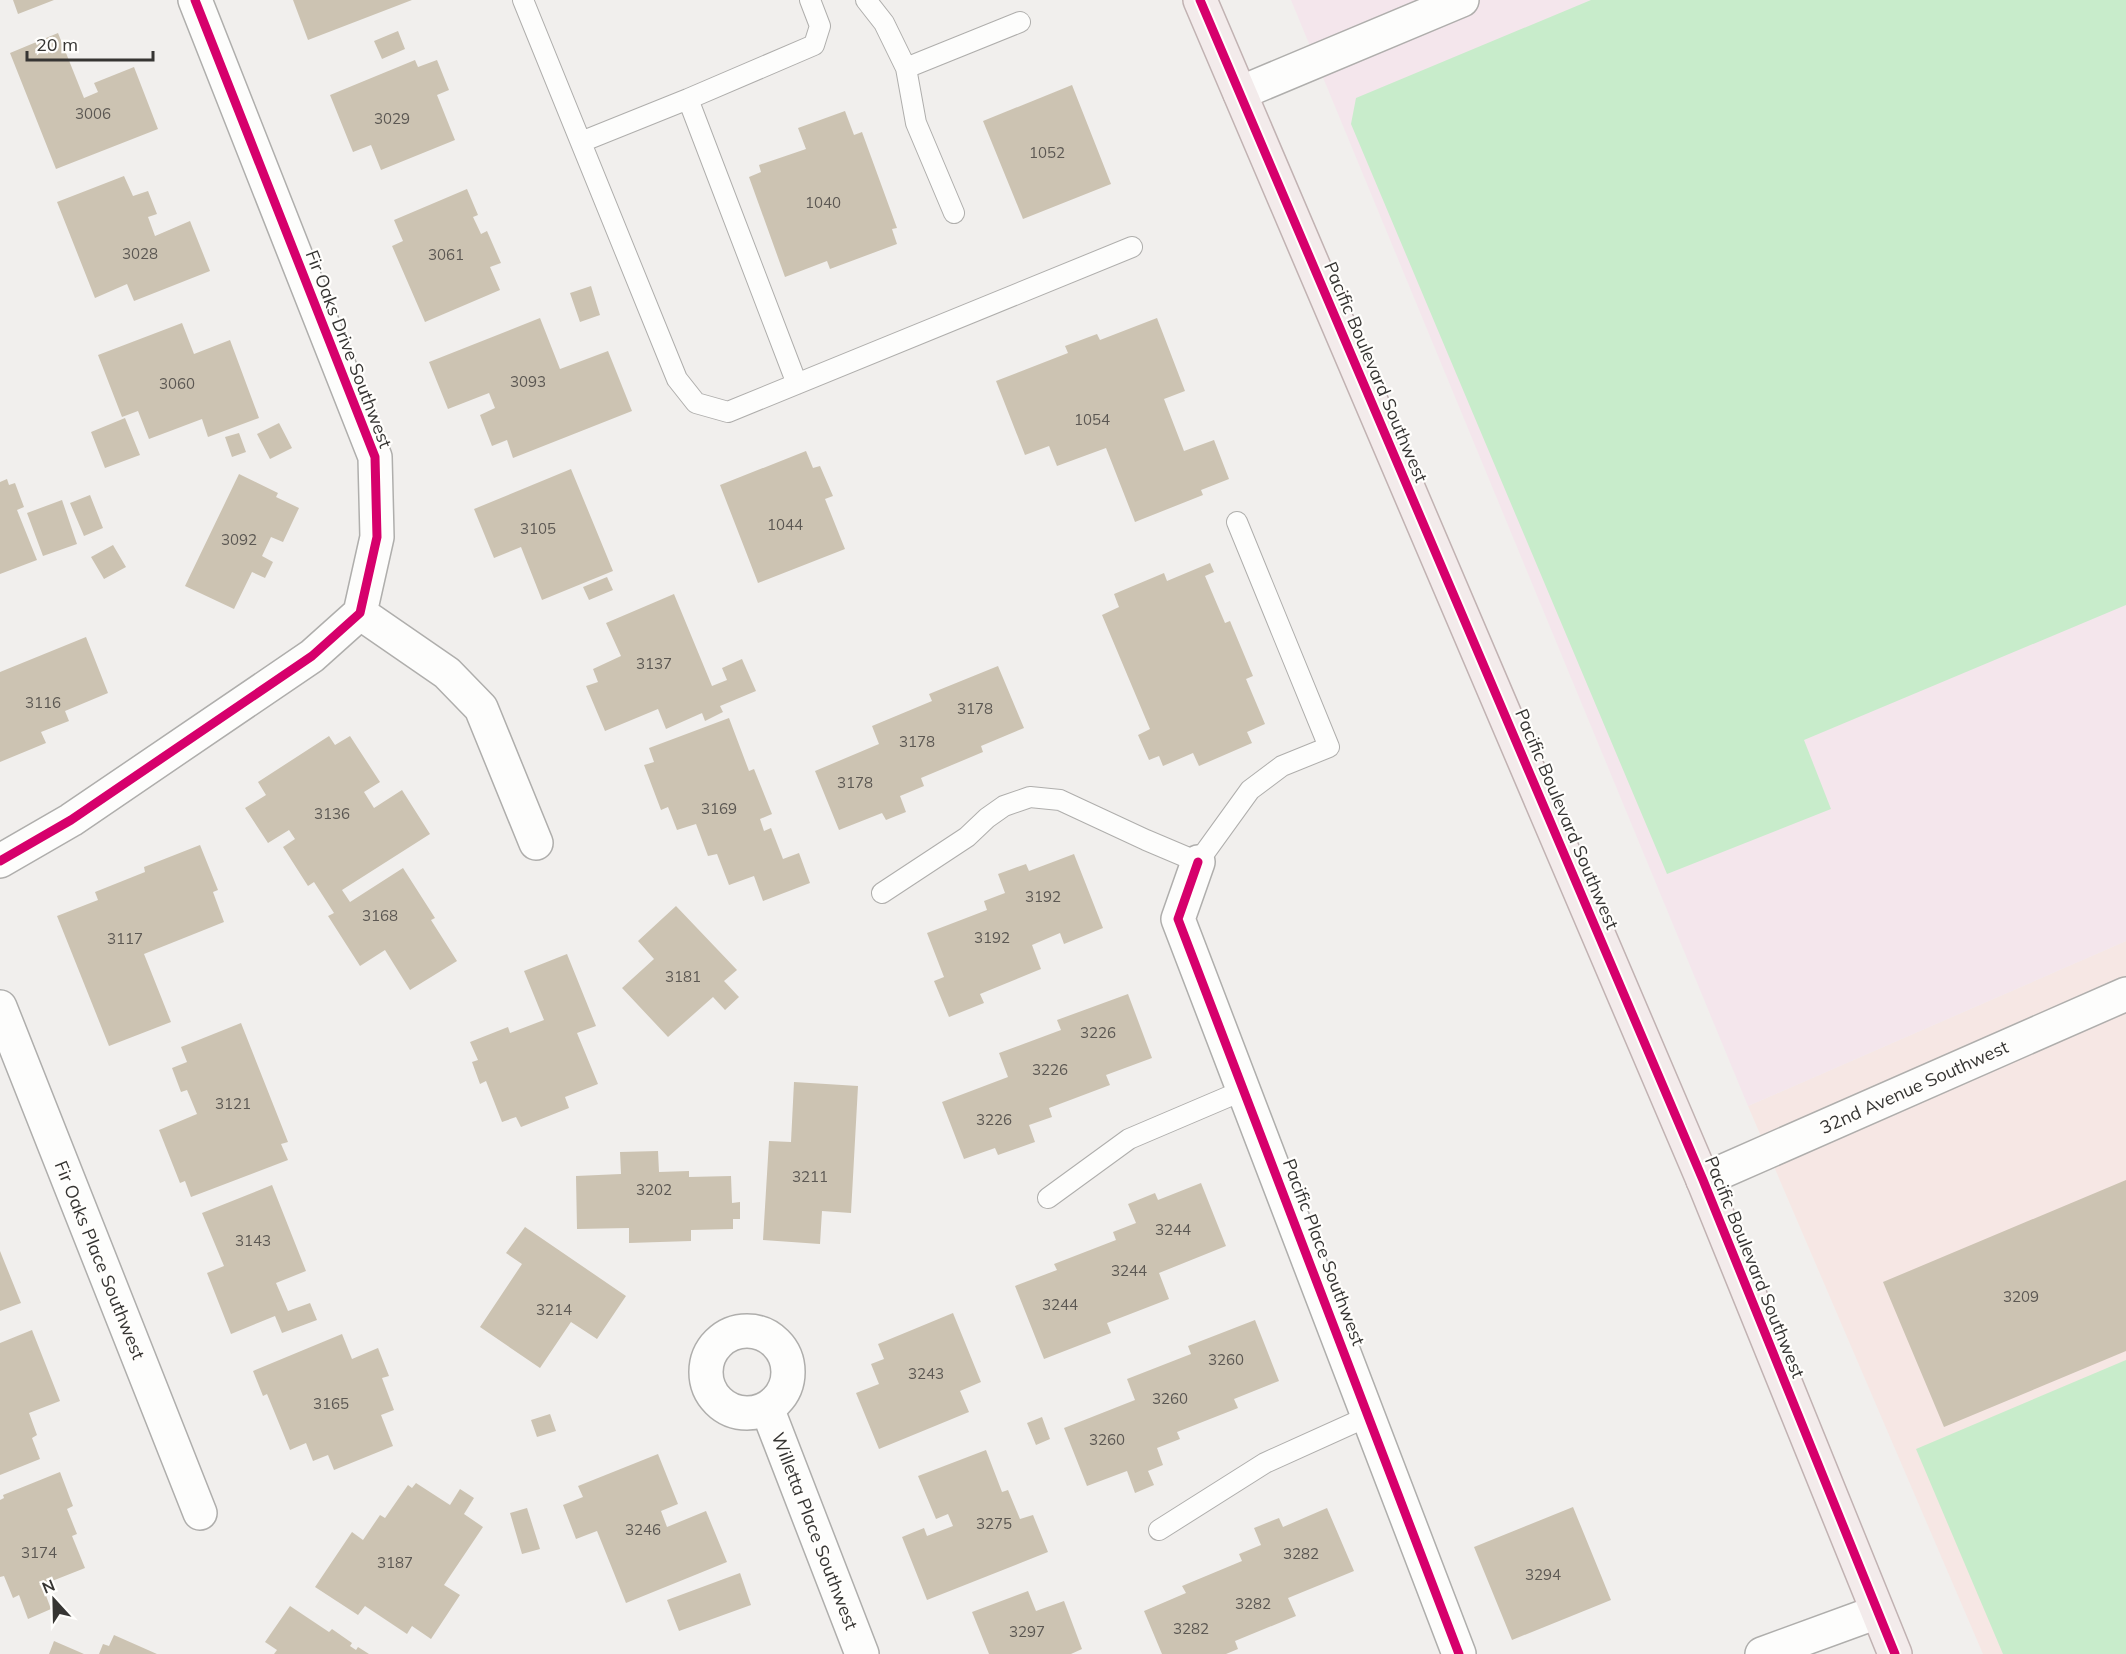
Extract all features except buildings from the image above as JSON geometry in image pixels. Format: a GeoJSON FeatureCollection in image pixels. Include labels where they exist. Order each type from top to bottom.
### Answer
{"type":"FeatureCollection","features":[{"type":"Feature","properties":{"kind":"main road","name":"Pacific Boulevard Southwest"},"geometry":{"type":"LineString","coordinates":[[1200,0],[1703,1180],[1895,1654]]}},
{"type":"Feature","properties":{"kind":"street","name":"Fir Oaks Drive Southwest"},"geometry":{"type":"LineString","coordinates":[[195,0],[375,457],[377,537],[360,613]]}},
{"type":"Feature","properties":{"kind":"street"},"geometry":{"type":"LineString","coordinates":[[1240,93],[1462,0]]}},
{"type":"Feature","properties":{"kind":"street"},"geometry":{"type":"LineString","coordinates":[[0,861],[71,820],[302,663],[360,613],[447,673],[481,708],[536,843]]}},
{"type":"Feature","properties":{"kind":"street","name":"Pacific Place Southwest"},"geometry":{"type":"LineString","coordinates":[[1198,862],[1178,919],[1459,1654]]}},
{"type":"Feature","properties":{"kind":"street","name":"32nd Avenue Southwest"},"geometry":{"type":"LineString","coordinates":[[1703,1180],[2126,994]]}},
{"type":"Feature","properties":{"kind":"street","name":"Fir Oaks Place Southwest"},"geometry":{"type":"LineString","coordinates":[[0,1007],[200,1513]]}},
{"type":"Feature","properties":{"kind":"street","name":"Willetta Place Southwest"},"geometry":{"type":"LineString","coordinates":[[767,1408],[862,1654]]}},
{"type":"Feature","properties":{"kind":"street"},"geometry":{"type":"LineString","coordinates":[[1762,1654],[1877,1612]]}},
{"type":"Feature","properties":{"kind":"lane"},"geometry":{"type":"LineString","coordinates":[[523,0],[677,379],[696,403],[728,412],[1132,247]]}},
{"type":"Feature","properties":{"kind":"lane"},"geometry":{"type":"LineString","coordinates":[[866,0],[884,22],[906,68],[916,123],[954,213]]}},
{"type":"Feature","properties":{"kind":"lane"},"geometry":{"type":"LineString","coordinates":[[581,142],[814,45],[820,26],[813,1]]}},
{"type":"Feature","properties":{"kind":"lane"},"geometry":{"type":"LineString","coordinates":[[906,68],[1020,22]]}},
{"type":"Feature","properties":{"kind":"lane"},"geometry":{"type":"LineString","coordinates":[[688,99],[797,384]]}},
{"type":"Feature","properties":{"kind":"lane"},"geometry":{"type":"LineString","coordinates":[[882,893],[967,837],[1004,806],[1030,797],[1060,800],[1198,862],[1250,790],[1282,766],[1329,747],[1237,522]]}},
{"type":"Feature","properties":{"kind":"lane"},"geometry":{"type":"LineString","coordinates":[[1048,1198],[1129,1138],[1244,1090]]}},
{"type":"Feature","properties":{"kind":"lane"},"geometry":{"type":"LineString","coordinates":[[1159,1530],[1264,1463],[1369,1416]]}},
{"type":"Feature","properties":{"kind":"shaded area"},"geometry":{"type":"Polygon","coordinates":[[[1291,0],[2126,0],[2126,941],[1748,1106],[1291,0]]]}},
{"type":"Feature","properties":{"kind":"shaded area"},"geometry":{"type":"Polygon","coordinates":[[[2126,941],[2126,1654],[1983,1654],[1748,1106],[2126,941]]]}},
{"type":"Feature","properties":{"kind":"green space"},"geometry":{"type":"Polygon","coordinates":[[[1591,0],[2126,0],[2126,605],[1804,740],[1831,809],[1667,874],[1351,124],[1356,98],[1591,0]]]}},
{"type":"Feature","properties":{"kind":"green space"},"geometry":{"type":"Polygon","coordinates":[[[2126,1360],[2126,1654],[2003,1654],[1916,1449],[2126,1360]]]}},
{"type":"Feature","properties":{"kind":"cycle path"},"geometry":{"type":"LineString","coordinates":[[0,861],[71,820],[312,656],[360,613],[377,537],[375,457],[195,0]]}},
{"type":"Feature","properties":{"kind":"cycle path"},"geometry":{"type":"LineString","coordinates":[[1200,0],[1703,1180],[1895,1654]]}},
{"type":"Feature","properties":{"kind":"cycle path"},"geometry":{"type":"LineString","coordinates":[[1198,862],[1178,919],[1459,1654]]}}]}
